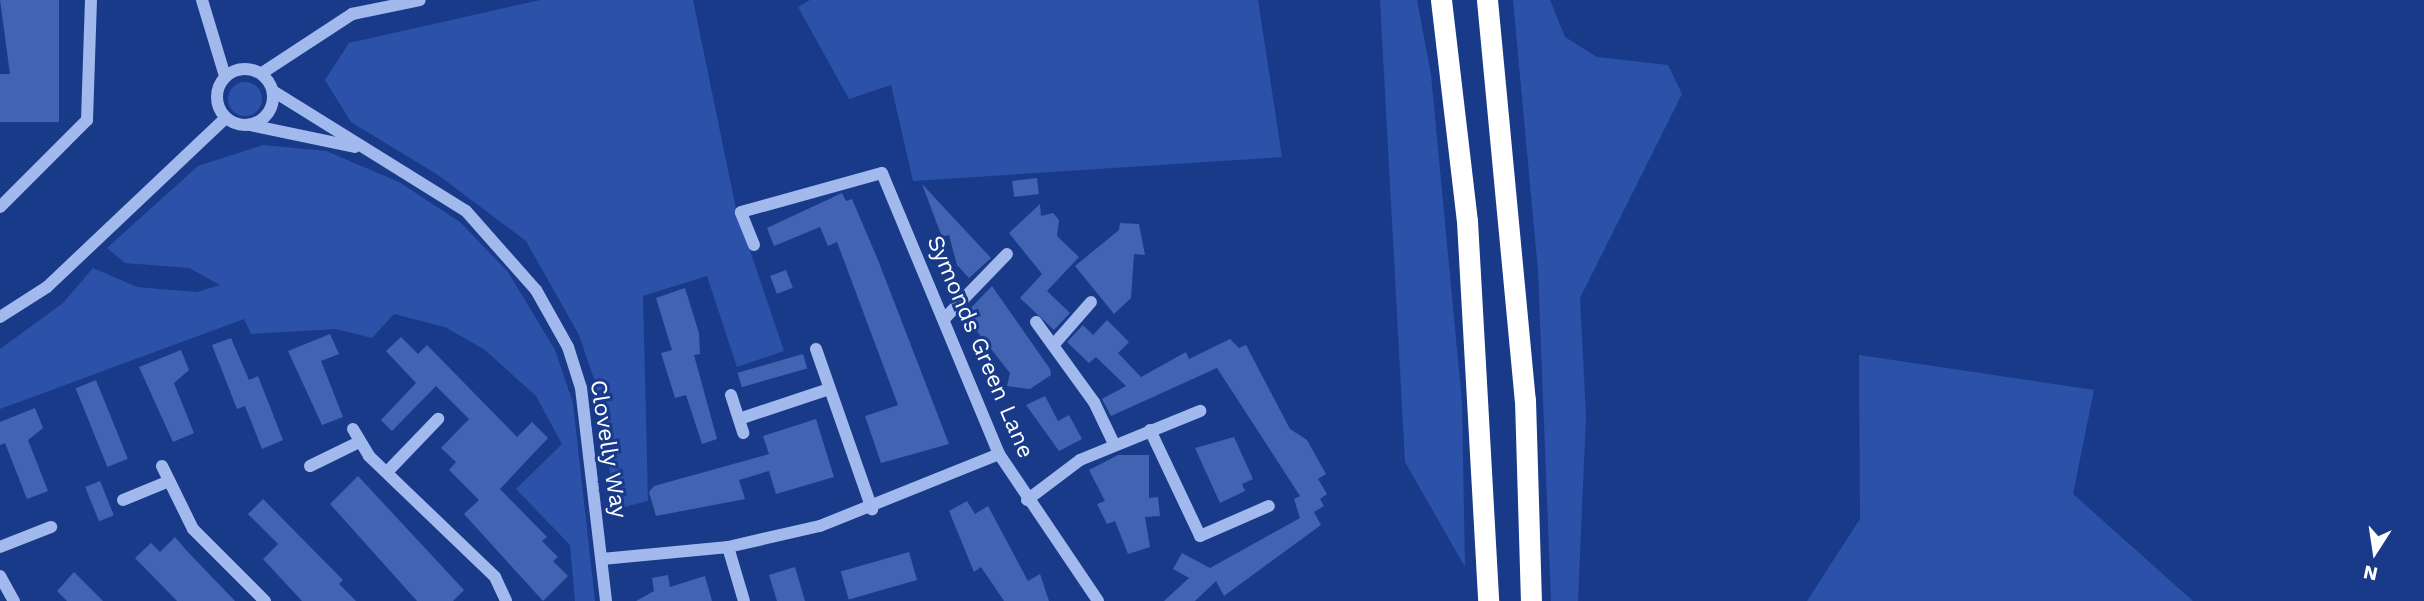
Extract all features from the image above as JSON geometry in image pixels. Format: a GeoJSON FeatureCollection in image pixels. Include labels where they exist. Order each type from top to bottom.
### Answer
{"type":"FeatureCollection","features":[{"type":"Feature","properties":{"kind":"highway"},"geometry":{"type":"LineString","coordinates":[[1441,0],[1469,247],[1488,601]]}},
{"type":"Feature","properties":{"kind":"highway"},"geometry":{"type":"LineString","coordinates":[[1487,0],[1523,372],[1531,601]]}},
{"type":"Feature","properties":{"kind":"street"},"geometry":{"type":"LineString","coordinates":[[0,207],[87,120],[91,0]]}},
{"type":"Feature","properties":{"kind":"street"},"geometry":{"type":"LineString","coordinates":[[0,317],[47,287],[226,118],[217,100],[225,76],[202,0]]}},
{"type":"Feature","properties":{"kind":"street"},"geometry":{"type":"LineString","coordinates":[[225,76],[246,68],[262,73],[352,14],[420,0]]}},
{"type":"Feature","properties":{"kind":"street","name":"Clovelly Way"},"geometry":{"type":"LineString","coordinates":[[262,73],[273,91],[359,147],[466,211],[536,290],[568,346],[581,387],[606,601]]}},
{"type":"Feature","properties":{"kind":"street"},"geometry":{"type":"LineString","coordinates":[[249,125],[271,110],[273,91]]}},
{"type":"Feature","properties":{"kind":"street","name":"Clovelly Way"},"geometry":{"type":"LineString","coordinates":[[226,118],[359,147]]}},
{"type":"Feature","properties":{"kind":"street","name":"Symonds Green Lane"},"geometry":{"type":"LineString","coordinates":[[754,245],[741,212],[882,173],[945,318],[999,454],[1027,500],[1098,601]]}},
{"type":"Feature","properties":{"kind":"street"},"geometry":{"type":"LineString","coordinates":[[945,318],[1007,254]]}},
{"type":"Feature","properties":{"kind":"street"},"geometry":{"type":"LineString","coordinates":[[1056,342],[1091,302]]}},
{"type":"Feature","properties":{"kind":"street"},"geometry":{"type":"LineString","coordinates":[[1036,322],[1056,342],[1114,444]]}},
{"type":"Feature","properties":{"kind":"street"},"geometry":{"type":"LineString","coordinates":[[816,349],[872,509]]}},
{"type":"Feature","properties":{"kind":"street"},"geometry":{"type":"LineString","coordinates":[[739,419],[829,389]]}},
{"type":"Feature","properties":{"kind":"street"},"geometry":{"type":"LineString","coordinates":[[731,395],[743,433]]}},
{"type":"Feature","properties":{"kind":"street"},"geometry":{"type":"LineString","coordinates":[[1027,500],[1114,444],[1200,411]]}},
{"type":"Feature","properties":{"kind":"street"},"geometry":{"type":"LineString","coordinates":[[387,472],[438,419]]}},
{"type":"Feature","properties":{"kind":"street"},"geometry":{"type":"LineString","coordinates":[[353,429],[359,442],[387,472],[495,577],[506,601]]}},
{"type":"Feature","properties":{"kind":"street"},"geometry":{"type":"LineString","coordinates":[[1150,430],[1200,536],[1269,506]]}},
{"type":"Feature","properties":{"kind":"street"},"geometry":{"type":"LineString","coordinates":[[310,466],[359,442]]}},
{"type":"Feature","properties":{"kind":"street"},"geometry":{"type":"LineString","coordinates":[[602,559],[728,547],[872,509],[999,454]]}},
{"type":"Feature","properties":{"kind":"street"},"geometry":{"type":"LineString","coordinates":[[162,466],[193,530],[265,601]]}},
{"type":"Feature","properties":{"kind":"street"},"geometry":{"type":"LineString","coordinates":[[123,500],[169,481]]}},
{"type":"Feature","properties":{"kind":"street"},"geometry":{"type":"LineString","coordinates":[[0,547],[51,527]]}},
{"type":"Feature","properties":{"kind":"street"},"geometry":{"type":"LineString","coordinates":[[728,547],[744,601]]}},
{"type":"Feature","properties":{"kind":"street"},"geometry":{"type":"LineString","coordinates":[[0,576],[14,601]]}},
{"type":"Feature","properties":{"kind":"shaded area"},"geometry":{"type":"Polygon","coordinates":[[[540,0],[693,0],[736,209],[784,351],[737,367],[707,276],[643,296],[648,501],[616,509],[595,382],[579,335],[526,241],[438,175],[351,122],[325,80],[349,43],[540,0]]]}},
{"type":"Feature","properties":{"kind":"shaded area"},"geometry":{"type":"Polygon","coordinates":[[[810,0],[1258,0],[1282,157],[913,181],[891,85],[849,99],[798,7],[810,0]]]}},
{"type":"Feature","properties":{"kind":"shaded area"},"geometry":{"type":"Polygon","coordinates":[[[1380,0],[1417,0],[1431,75],[1462,402],[1465,567],[1405,462],[1380,0]]]}},
{"type":"Feature","properties":{"kind":"shaded area"},"geometry":{"type":"Polygon","coordinates":[[[1513,0],[1550,0],[1565,37],[1597,57],[1668,65],[1682,94],[1580,298],[1586,416],[1578,601],[1551,601],[1538,271],[1513,0]]]}},
{"type":"Feature","properties":{"kind":"shaded area"},"geometry":{"type":"Polygon","coordinates":[[[245,82],[257,87],[262,99],[257,111],[245,116],[233,111],[228,99],[233,87],[245,82]]]}},
{"type":"Feature","properties":{"kind":"shaded area"},"geometry":{"type":"Polygon","coordinates":[[[263,145],[326,151],[399,182],[460,222],[508,272],[555,350],[573,403],[595,601],[575,601],[570,545],[516,489],[562,444],[536,396],[485,350],[445,327],[394,314],[372,338],[336,329],[251,334],[244,319],[0,409],[0,349],[63,303],[93,268],[137,287],[197,292],[220,285],[189,268],[125,263],[107,248],[198,166],[263,145]]]}},
{"type":"Feature","properties":{"kind":"shaded area"},"geometry":{"type":"Polygon","coordinates":[[[1859,355],[2094,390],[2073,494],[2193,601],[1807,601],[1860,519],[1859,355]]]}},
{"type":"Feature","properties":{"kind":"building"},"geometry":{"type":"Polygon","coordinates":[[[0,0],[59,0],[59,122],[0,122],[0,74],[10,74],[0,0]]]}},
{"type":"Feature","properties":{"kind":"building"},"geometry":{"type":"Polygon","coordinates":[[[1037,178],[1039,194],[1014,197],[1012,181],[1037,178]]]}},
{"type":"Feature","properties":{"kind":"building"},"geometry":{"type":"Polygon","coordinates":[[[922,184],[991,258],[969,278],[957,265],[949,235],[942,237],[922,184]]]}},
{"type":"Feature","properties":{"kind":"building"},"geometry":{"type":"Polygon","coordinates":[[[842,193],[846,201],[852,199],[949,444],[881,463],[865,416],[898,405],[837,242],[828,246],[820,227],[774,246],[767,228],[842,193]]]}},
{"type":"Feature","properties":{"kind":"building"},"geometry":{"type":"Polygon","coordinates":[[[1040,204],[1041,216],[1053,213],[1059,220],[1057,236],[1079,257],[1047,291],[1070,313],[1054,330],[1020,298],[1042,274],[1009,233],[1040,204]]]}},
{"type":"Feature","properties":{"kind":"building"},"geometry":{"type":"Polygon","coordinates":[[[1120,223],[1139,224],[1145,255],[1134,254],[1131,298],[1114,314],[1075,266],[1119,230],[1120,223]]]}},
{"type":"Feature","properties":{"kind":"building"},"geometry":{"type":"Polygon","coordinates":[[[786,270],[793,288],[777,294],[770,276],[786,270]]]}},
{"type":"Feature","properties":{"kind":"building"},"geometry":{"type":"Polygon","coordinates":[[[992,286],[1050,369],[1051,375],[1030,389],[1007,386],[1010,373],[964,315],[992,286]]]}},
{"type":"Feature","properties":{"kind":"building"},"geometry":{"type":"Polygon","coordinates":[[[685,288],[699,333],[700,354],[694,355],[717,439],[702,444],[686,395],[675,398],[661,353],[672,350],[656,298],[685,288]]]}},
{"type":"Feature","properties":{"kind":"building"},"geometry":{"type":"Polygon","coordinates":[[[1107,320],[1129,342],[1118,353],[1141,377],[1186,352],[1189,359],[1230,339],[1239,348],[1246,345],[1290,429],[1307,440],[1326,474],[1318,479],[1327,494],[1320,499],[1324,506],[1314,512],[1321,525],[1224,596],[1216,581],[1195,601],[1164,601],[1189,578],[1173,569],[1182,553],[1210,568],[1300,518],[1294,499],[1300,496],[1217,368],[1111,416],[1102,399],[1126,386],[1096,357],[1089,363],[1067,342],[1083,325],[1093,335],[1107,320]]]}},
{"type":"Feature","properties":{"kind":"building"},"geometry":{"type":"Polygon","coordinates":[[[330,334],[339,354],[321,361],[343,417],[322,425],[288,351],[330,334]]]}},
{"type":"Feature","properties":{"kind":"building"},"geometry":{"type":"Polygon","coordinates":[[[401,337],[418,354],[427,345],[517,437],[532,422],[548,438],[500,489],[547,537],[542,541],[558,557],[553,561],[568,576],[543,601],[464,514],[479,500],[449,470],[456,462],[441,448],[469,419],[436,386],[392,431],[381,420],[416,383],[386,351],[401,337]]]}},
{"type":"Feature","properties":{"kind":"building"},"geometry":{"type":"Polygon","coordinates":[[[231,338],[249,380],[258,376],[283,440],[262,449],[245,406],[237,409],[212,345],[231,338]]]}},
{"type":"Feature","properties":{"kind":"building"},"geometry":{"type":"Polygon","coordinates":[[[181,350],[189,370],[174,383],[194,433],[173,442],[139,367],[181,350]]]}},
{"type":"Feature","properties":{"kind":"building"},"geometry":{"type":"Polygon","coordinates":[[[803,354],[807,368],[742,387],[738,373],[803,354]]]}},
{"type":"Feature","properties":{"kind":"building"},"geometry":{"type":"Polygon","coordinates":[[[96,380],[128,459],[107,467],[76,388],[96,380]]]}},
{"type":"Feature","properties":{"kind":"building"},"geometry":{"type":"Polygon","coordinates":[[[1045,396],[1058,421],[1069,415],[1082,439],[1059,451],[1026,405],[1045,396]]]}},
{"type":"Feature","properties":{"kind":"building"},"geometry":{"type":"Polygon","coordinates":[[[35,408],[43,428],[28,440],[48,491],[27,499],[5,443],[0,445],[0,422],[35,408]]]}},
{"type":"Feature","properties":{"kind":"building"},"geometry":{"type":"Polygon","coordinates":[[[816,419],[834,477],[776,494],[769,471],[739,480],[745,499],[656,516],[649,492],[654,486],[769,454],[763,436],[816,419]]]}},
{"type":"Feature","properties":{"kind":"building"},"geometry":{"type":"Polygon","coordinates":[[[1234,437],[1253,479],[1242,484],[1245,491],[1220,503],[1195,448],[1234,437]]]}},
{"type":"Feature","properties":{"kind":"building"},"geometry":{"type":"Polygon","coordinates":[[[1118,455],[1149,455],[1149,498],[1158,497],[1160,516],[1145,517],[1150,547],[1128,554],[1115,521],[1107,524],[1097,504],[1105,501],[1089,470],[1118,455]]]}},
{"type":"Feature","properties":{"kind":"building"},"geometry":{"type":"Polygon","coordinates":[[[358,476],[464,590],[453,601],[417,601],[330,504],[358,476]]]}},
{"type":"Feature","properties":{"kind":"building"},"geometry":{"type":"Polygon","coordinates":[[[100,481],[114,515],[99,521],[85,487],[100,481]]]}},
{"type":"Feature","properties":{"kind":"building"},"geometry":{"type":"Polygon","coordinates":[[[263,499],[343,580],[339,584],[356,601],[302,601],[263,559],[278,544],[248,514],[263,499]]]}},
{"type":"Feature","properties":{"kind":"building"},"geometry":{"type":"Polygon","coordinates":[[[967,501],[975,514],[988,506],[1028,581],[1040,574],[1049,601],[1004,601],[981,567],[974,572],[949,511],[967,501]]]}},
{"type":"Feature","properties":{"kind":"building"},"geometry":{"type":"Polygon","coordinates":[[[175,537],[235,601],[177,601],[135,558],[151,543],[160,552],[175,537]]]}},
{"type":"Feature","properties":{"kind":"building"},"geometry":{"type":"Polygon","coordinates":[[[909,552],[917,580],[849,599],[841,572],[909,552]]]}},
{"type":"Feature","properties":{"kind":"building"},"geometry":{"type":"Polygon","coordinates":[[[795,567],[805,601],[777,601],[769,575],[795,567]]]}},
{"type":"Feature","properties":{"kind":"building"},"geometry":{"type":"Polygon","coordinates":[[[74,572],[103,601],[67,601],[57,591],[74,572]]]}},
{"type":"Feature","properties":{"kind":"building"},"geometry":{"type":"Polygon","coordinates":[[[668,575],[670,587],[705,576],[712,601],[636,601],[654,591],[652,578],[668,575]]]}}]}
